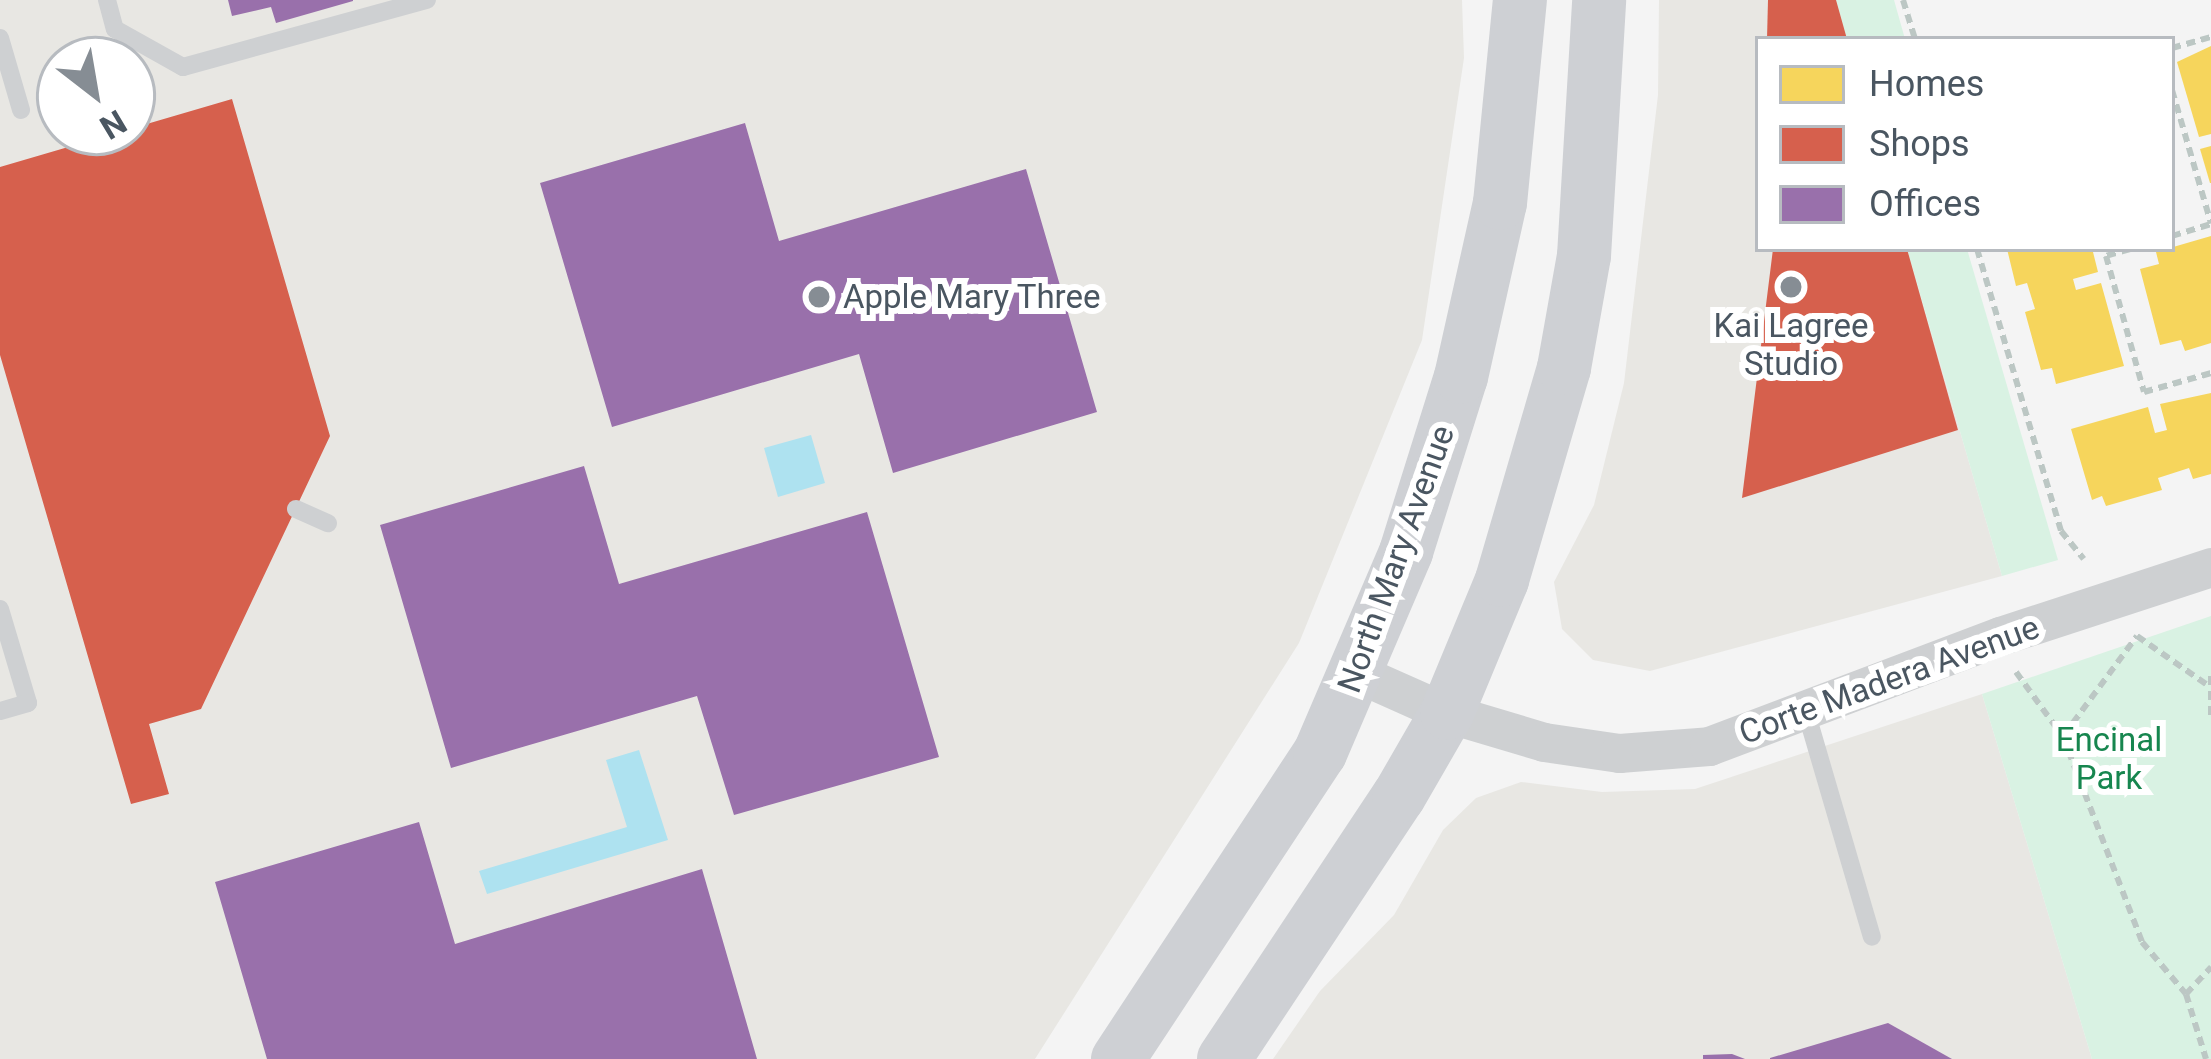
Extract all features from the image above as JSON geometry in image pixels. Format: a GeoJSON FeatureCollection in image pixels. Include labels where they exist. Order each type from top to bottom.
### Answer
{"type":"FeatureCollection","features":[{"type":"Feature","properties":{"kind":"main road","name":"North Mary Avenue"},"geometry":{"type":"LineString","coordinates":[[1118,1059],[1320,753],[1357,673],[1461,377],[1500,203],[1520,0]]}},
{"type":"Feature","properties":{"kind":"main road"},"geometry":{"type":"LineString","coordinates":[[1223,1059],[1329,908],[1447,713],[1502,580],[1564,368],[1584,256],[1599,0]]}},
{"type":"Feature","properties":{"kind":"street","name":"Corte Madera Avenue"},"geometry":{"type":"LineString","coordinates":[[1357,673],[1447,713],[1544,742],[1619,753],[1708,746],[1807,715],[2000,636],[2211,568]]}},
{"type":"Feature","properties":{"kind":"lane"},"geometry":{"type":"LineString","coordinates":[[107,0],[115,29],[183,67],[427,0]]}},
{"type":"Feature","properties":{"kind":"lane"},"geometry":{"type":"LineString","coordinates":[[0,38],[21,110]]}},
{"type":"Feature","properties":{"kind":"lane"},"geometry":{"type":"LineString","coordinates":[[296,509],[328,523]]}},
{"type":"Feature","properties":{"kind":"lane"},"geometry":{"type":"LineString","coordinates":[[0,609],[28,704],[0,711]]}},
{"type":"Feature","properties":{"kind":"lane"},"geometry":{"type":"LineString","coordinates":[[1807,715],[1872,937]]}},
{"type":"Feature","properties":{"kind":"path"},"geometry":{"type":"LineString","coordinates":[[1903,0],[1914,36]]}},
{"type":"Feature","properties":{"kind":"path"},"geometry":{"type":"LineString","coordinates":[[2175,47],[2211,37]]}},
{"type":"Feature","properties":{"kind":"path"},"geometry":{"type":"LineString","coordinates":[[2175,100],[2211,224],[2175,235]]}},
{"type":"Feature","properties":{"kind":"path"},"geometry":{"type":"LineString","coordinates":[[1978,252],[2061,531],[2084,559]]}},
{"type":"Feature","properties":{"kind":"path"},"geometry":{"type":"LineString","coordinates":[[2105,253],[2144,392],[2211,374]]}},
{"type":"Feature","properties":{"kind":"path"},"geometry":{"type":"LineString","coordinates":[[2000,636],[2018,678],[2063,737],[2142,942],[2186,994],[2206,1059]]}},
{"type":"Feature","properties":{"kind":"path"},"geometry":{"type":"LineString","coordinates":[[2063,737],[2137,636],[2209,680],[2211,721]]}},
{"type":"Feature","properties":{"kind":"path"},"geometry":{"type":"LineString","coordinates":[[2186,994],[2211,967]]}},
{"type":"Feature","properties":{"kind":"shaded area"},"geometry":{"type":"Polygon","coordinates":[[[0,0],[1462,0],[1464,58],[1422,340],[1299,643],[1035,1059],[0,1059],[0,0]]]}},
{"type":"Feature","properties":{"kind":"shaded area"},"geometry":{"type":"Polygon","coordinates":[[[1659,0],[1836,0],[1846,36],[1755,36],[1755,252],[1908,252],[2002,576],[1650,671],[1593,660],[1562,629],[1554,582],[1594,505],[1624,383],[1658,95],[1659,0]]]}},
{"type":"Feature","properties":{"kind":"shaded area"},"geometry":{"type":"Polygon","coordinates":[[[1982,694],[2092,1059],[1273,1059],[1320,991],[1394,915],[1443,830],[1476,798],[1521,782],[1602,792],[1695,789],[1982,694]]]}},
{"type":"Feature","properties":{"kind":"green space"},"geometry":{"type":"Polygon","coordinates":[[[1836,0],[1894,0],[1904,36],[1846,36],[1836,0]]]}},
{"type":"Feature","properties":{"kind":"green space"},"geometry":{"type":"Polygon","coordinates":[[[1908,252],[1968,252],[2058,560],[2002,576],[1908,252]]]}},
{"type":"Feature","properties":{"kind":"green space","name":"Encinal Park"},"geometry":{"type":"Polygon","coordinates":[[[2211,616],[2211,1059],[2092,1059],[1982,694],[2211,616]]]}},
{"type":"Feature","properties":{"kind":"water"},"geometry":{"type":"Polygon","coordinates":[[[811,435],[825,483],[778,497],[764,448],[811,435]]]}},
{"type":"Feature","properties":{"kind":"water"},"geometry":{"type":"Polygon","coordinates":[[[639,750],[668,840],[487,894],[479,871],[627,827],[606,760],[639,750]]]}},
{"type":"Feature","properties":{"kind":"building: Homes"},"geometry":{"type":"Polygon","coordinates":[[[2211,46],[2211,134],[2199,137],[2177,62],[2211,46]]]}},
{"type":"Feature","properties":{"kind":"building: Homes"},"geometry":{"type":"Polygon","coordinates":[[[2211,146],[2211,183],[2210,183],[2200,149],[2211,146]]]}},
{"type":"Feature","properties":{"kind":"building: Homes"},"geometry":{"type":"Polygon","coordinates":[[[2211,236],[2211,343],[2185,351],[2181,340],[2160,345],[2140,269],[2159,264],[2156,252],[2175,252],[2175,246],[2211,236]]]}},
{"type":"Feature","properties":{"kind":"building: Homes"},"geometry":{"type":"Polygon","coordinates":[[[2008,252],[2093,252],[2098,272],[2073,279],[2076,290],[2101,283],[2124,366],[2056,384],[2052,368],[2041,370],[2025,312],[2035,309],[2027,283],[2016,286],[2008,252]]]}},
{"type":"Feature","properties":{"kind":"building: Homes"},"geometry":{"type":"Polygon","coordinates":[[[2211,393],[2211,474],[2193,479],[2189,468],[2158,478],[2162,490],[2106,506],[2102,496],[2092,500],[2071,429],[2148,407],[2155,433],[2167,430],[2160,404],[2211,393]]]}},
{"type":"Feature","properties":{"kind":"building: Shops"},"geometry":{"type":"Polygon","coordinates":[[[1768,0],[1836,0],[1846,36],[1767,36],[1768,0]]]}},
{"type":"Feature","properties":{"kind":"building: Shops"},"geometry":{"type":"Polygon","coordinates":[[[232,99],[330,436],[201,709],[149,724],[169,794],[131,804],[0,355],[0,167],[38,156],[156,156],[156,121],[232,99]]]}},
{"type":"Feature","properties":{"kind":"building: Shops"},"geometry":{"type":"Polygon","coordinates":[[[1773,252],[1908,252],[1958,430],[1742,498],[1773,252]]]}},
{"type":"Feature","properties":{"kind":"building: Offices"},"geometry":{"type":"Polygon","coordinates":[[[228,0],[353,1],[276,23],[271,7],[232,16],[228,0]]]}},
{"type":"Feature","properties":{"kind":"building: Offices","name":"Apple Mary Three"},"geometry":{"type":"Polygon","coordinates":[[[745,123],[779,241],[1026,169],[1097,412],[893,473],[859,354],[612,427],[540,183],[745,123]]]}},
{"type":"Feature","properties":{"kind":"building: Offices"},"geometry":{"type":"Polygon","coordinates":[[[584,466],[619,584],[867,512],[939,757],[734,815],[697,696],[451,768],[380,525],[584,466]]]}},
{"type":"Feature","properties":{"kind":"building: Offices"},"geometry":{"type":"Polygon","coordinates":[[[419,822],[455,944],[702,869],[757,1059],[267,1059],[215,882],[419,822]]]}},
{"type":"Feature","properties":{"kind":"building: Offices"},"geometry":{"type":"Polygon","coordinates":[[[1888,1023],[1952,1059],[1770,1059],[1770,1058],[1888,1023]]]}},
{"type":"Feature","properties":{"kind":"building: Offices"},"geometry":{"type":"Polygon","coordinates":[[[1732,1054],[1745,1059],[1703,1059],[1703,1055],[1732,1054]]]}},
{"type":"Feature","properties":{"kind":"place","name":"Kai Lagree Studio"},"geometry":{"type":"Point","coordinates":[1791,287]}},
{"type":"Feature","properties":{"kind":"place","name":"Apple Mary Three"},"geometry":{"type":"Point","coordinates":[819,297]}}]}
